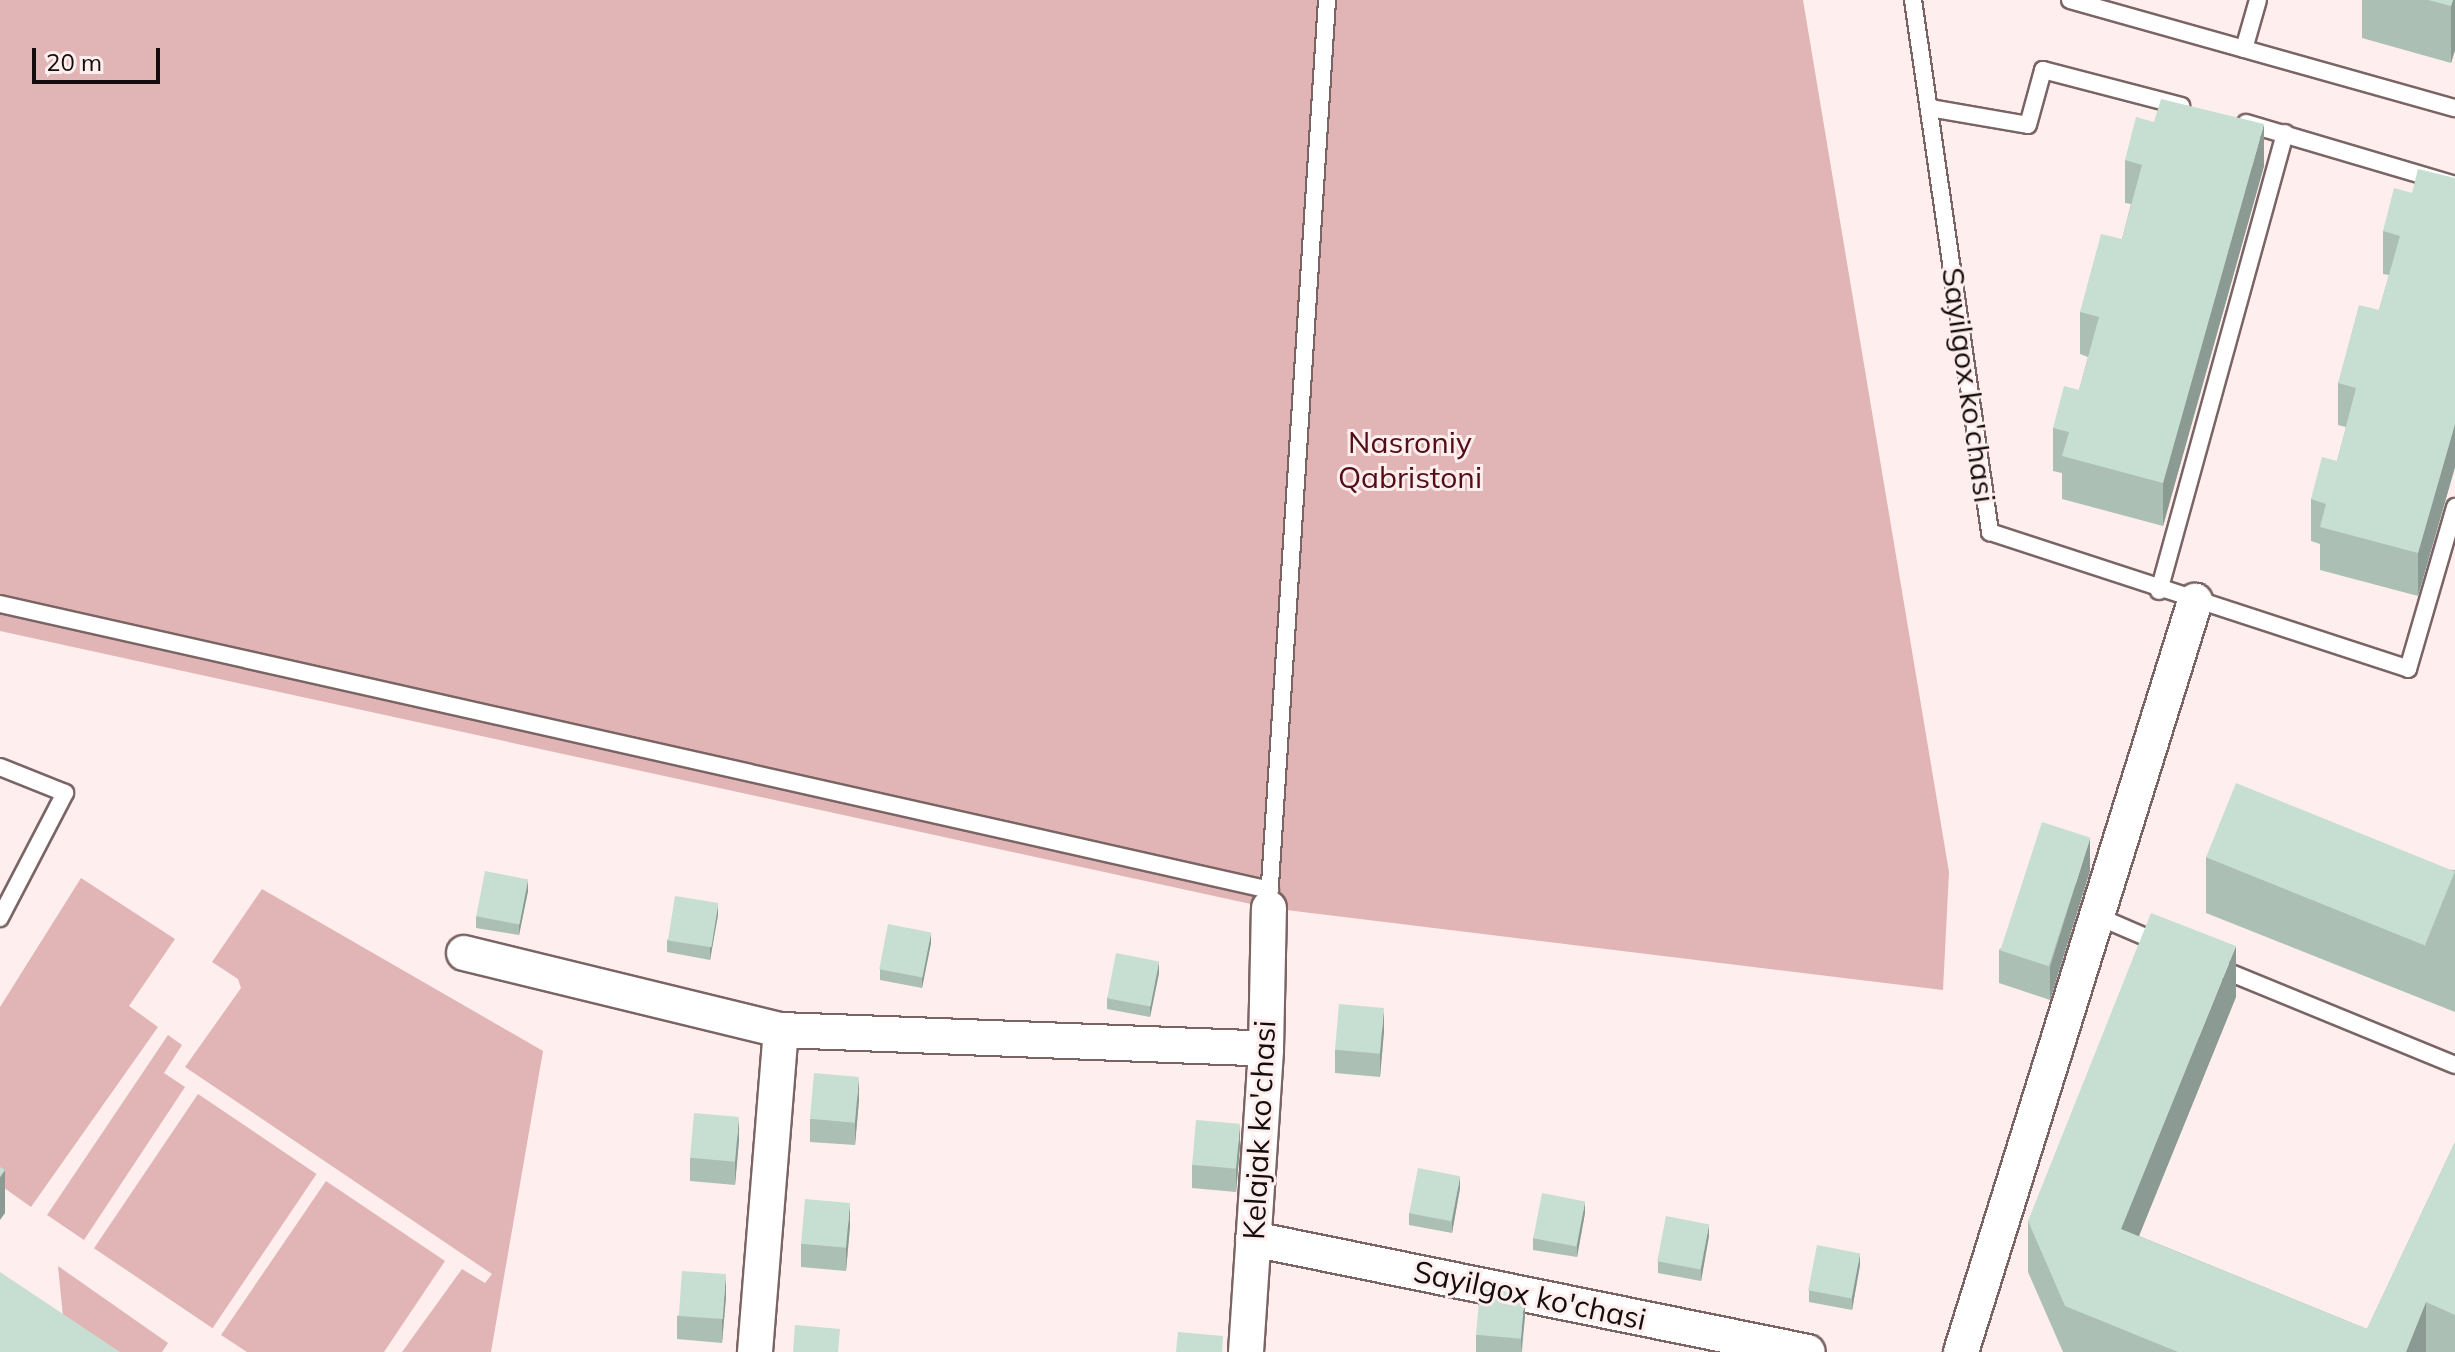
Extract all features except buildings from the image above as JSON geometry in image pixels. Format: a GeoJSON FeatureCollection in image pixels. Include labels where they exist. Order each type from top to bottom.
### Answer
{"type":"FeatureCollection","features":[{"type":"Feature","properties":{"kind":"street"},"geometry":{"type":"LineString","coordinates":[[1961,1352],[2195,601]]}},
{"type":"Feature","properties":{"kind":"street","name":"Kelajak ko'chasi"},"geometry":{"type":"LineString","coordinates":[[1246,1352],[1266,1049],[1269,899]]}},
{"type":"Feature","properties":{"kind":"street"},"geometry":{"type":"LineString","coordinates":[[464,953],[781,1030],[1266,1049]]}},
{"type":"Feature","properties":{"kind":"street"},"geometry":{"type":"LineString","coordinates":[[755,1352],[781,1030]]}},
{"type":"Feature","properties":{"kind":"street","name":"Sayilgox ko'chasi"},"geometry":{"type":"LineString","coordinates":[[1253,1239],[1808,1352]]}},
{"type":"Feature","properties":{"kind":"lane"},"geometry":{"type":"LineString","coordinates":[[0,604],[1269,899],[1327,0]]}},
{"type":"Feature","properties":{"kind":"lane","name":"Sayilgox ko'chasi"},"geometry":{"type":"LineString","coordinates":[[1913,0],[1990,532],[2159,591],[2408,669],[2455,507]]}},
{"type":"Feature","properties":{"kind":"lane"},"geometry":{"type":"LineString","coordinates":[[2070,0],[2455,108]]}},
{"type":"Feature","properties":{"kind":"lane"},"geometry":{"type":"LineString","coordinates":[[2244,49],[2258,0]]}},
{"type":"Feature","properties":{"kind":"lane"},"geometry":{"type":"LineString","coordinates":[[1930,108],[2028,125],[2043,70],[2194,109]]}},
{"type":"Feature","properties":{"kind":"lane"},"geometry":{"type":"LineString","coordinates":[[2225,117],[2455,185]]}},
{"type":"Feature","properties":{"kind":"lane"},"geometry":{"type":"LineString","coordinates":[[2159,591],[2285,133]]}},
{"type":"Feature","properties":{"kind":"lane"},"geometry":{"type":"LineString","coordinates":[[0,767],[65,793],[0,918]]}},
{"type":"Feature","properties":{"kind":"lane"},"geometry":{"type":"LineString","coordinates":[[2097,916],[2455,1065]]}},
{"type":"Feature","properties":{"kind":"green space","name":"Nasroniy Qabristoni"},"geometry":{"type":"Polygon","coordinates":[[[0,0],[1803,0],[1949,872],[1943,990],[1269,908],[0,631],[0,0]]]}},
{"type":"Feature","properties":{"kind":"green space"},"geometry":{"type":"Polygon","coordinates":[[[81,878],[175,939],[129,1006],[158,1027],[31,1207],[0,1185],[0,1007],[81,878]]]}},
{"type":"Feature","properties":{"kind":"green space"},"geometry":{"type":"Polygon","coordinates":[[[262,889],[543,1051],[491,1352],[402,1352],[462,1269],[485,1283],[492,1274],[185,1067],[241,988],[238,979],[212,962],[262,889]]]}},
{"type":"Feature","properties":{"kind":"green space"},"geometry":{"type":"Polygon","coordinates":[[[168,1035],[182,1045],[164,1073],[185,1087],[84,1240],[47,1215],[168,1035]]]}},
{"type":"Feature","properties":{"kind":"green space"},"geometry":{"type":"Polygon","coordinates":[[[198,1094],[317,1174],[213,1328],[94,1248],[198,1094]]]}},
{"type":"Feature","properties":{"kind":"green space"},"geometry":{"type":"Polygon","coordinates":[[[326,1181],[445,1261],[384,1352],[247,1352],[221,1335],[326,1181]]]}},
{"type":"Feature","properties":{"kind":"green space"},"geometry":{"type":"Polygon","coordinates":[[[58,1266],[168,1343],[162,1352],[87,1352],[65,1337],[58,1266]]]}}]}
